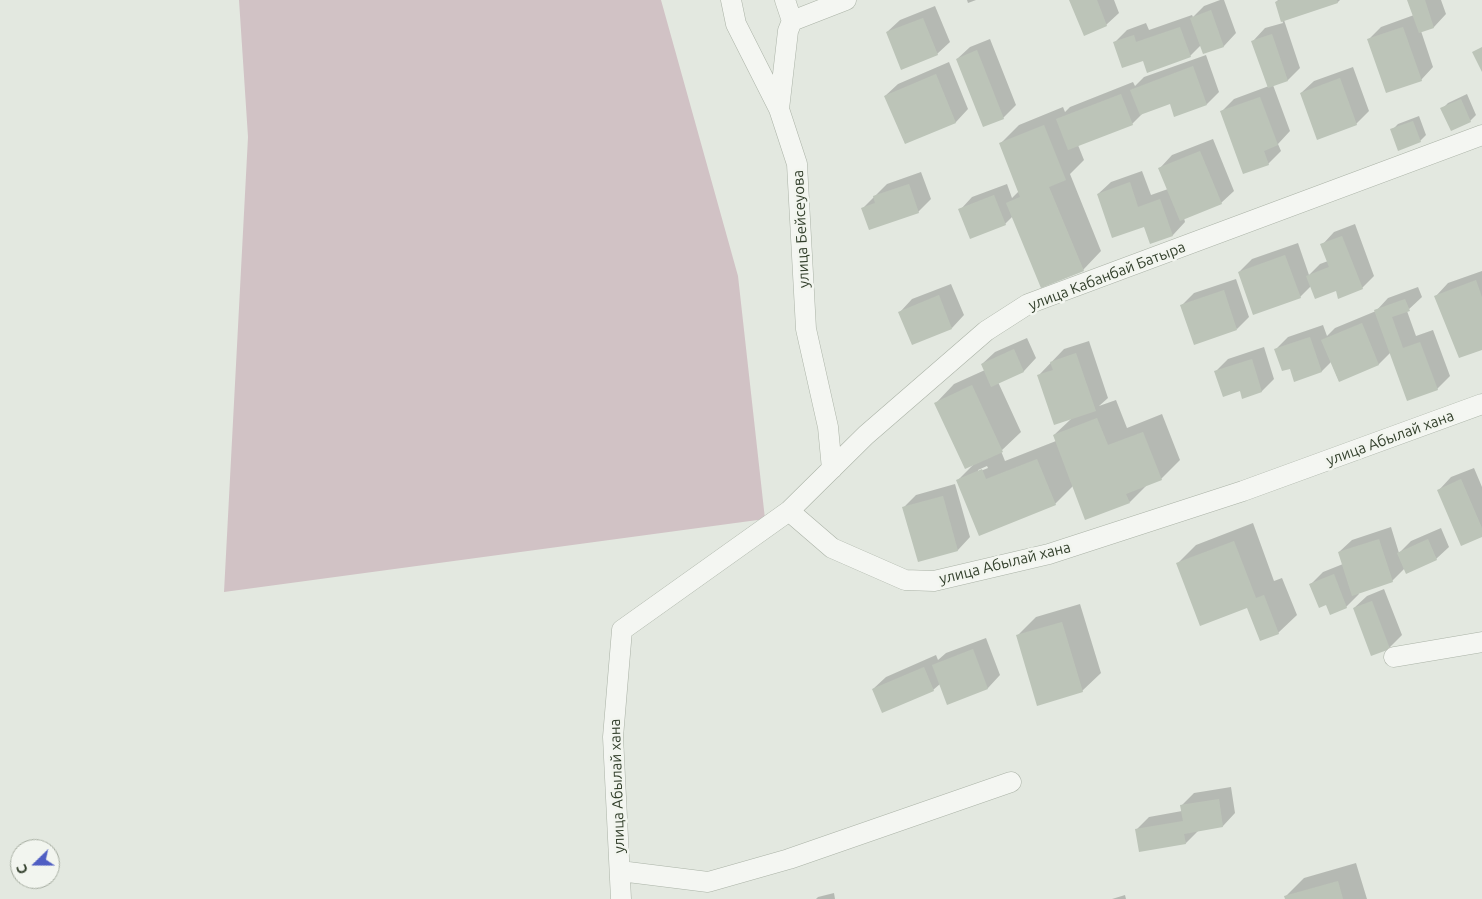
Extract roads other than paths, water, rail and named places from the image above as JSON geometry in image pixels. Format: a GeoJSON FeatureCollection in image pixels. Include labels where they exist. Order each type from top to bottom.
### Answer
{"type":"FeatureCollection","features":[{"type":"Feature","properties":{"kind":"street","name":"улица Бейсеуова"},"geometry":{"type":"LineString","coordinates":[[730,0],[736,24],[779,109],[797,164],[806,329],[828,428],[832,469]]}},
{"type":"Feature","properties":{"kind":"street"},"geometry":{"type":"LineString","coordinates":[[779,109],[788,31],[792,21],[785,0]]}},
{"type":"Feature","properties":{"kind":"street"},"geometry":{"type":"LineString","coordinates":[[792,21],[846,0]]}},
{"type":"Feature","properties":{"kind":"street","name":"улица Кабанбай Батыра"},"geometry":{"type":"LineString","coordinates":[[789,511],[866,435],[986,331],[1028,304],[1482,135]]}},
{"type":"Feature","properties":{"kind":"street","name":"улица Абылай хана"},"geometry":{"type":"LineString","coordinates":[[622,899],[613,737],[622,630],[789,511],[832,548],[905,580],[934,581],[1048,554],[1243,491],[1482,404]]}},
{"type":"Feature","properties":{"kind":"street"},"geometry":{"type":"LineString","coordinates":[[1394,657],[1482,642]]}},
{"type":"Feature","properties":{"kind":"street"},"geometry":{"type":"LineString","coordinates":[[620,871],[708,882],[790,859],[1011,782]]}}]}
